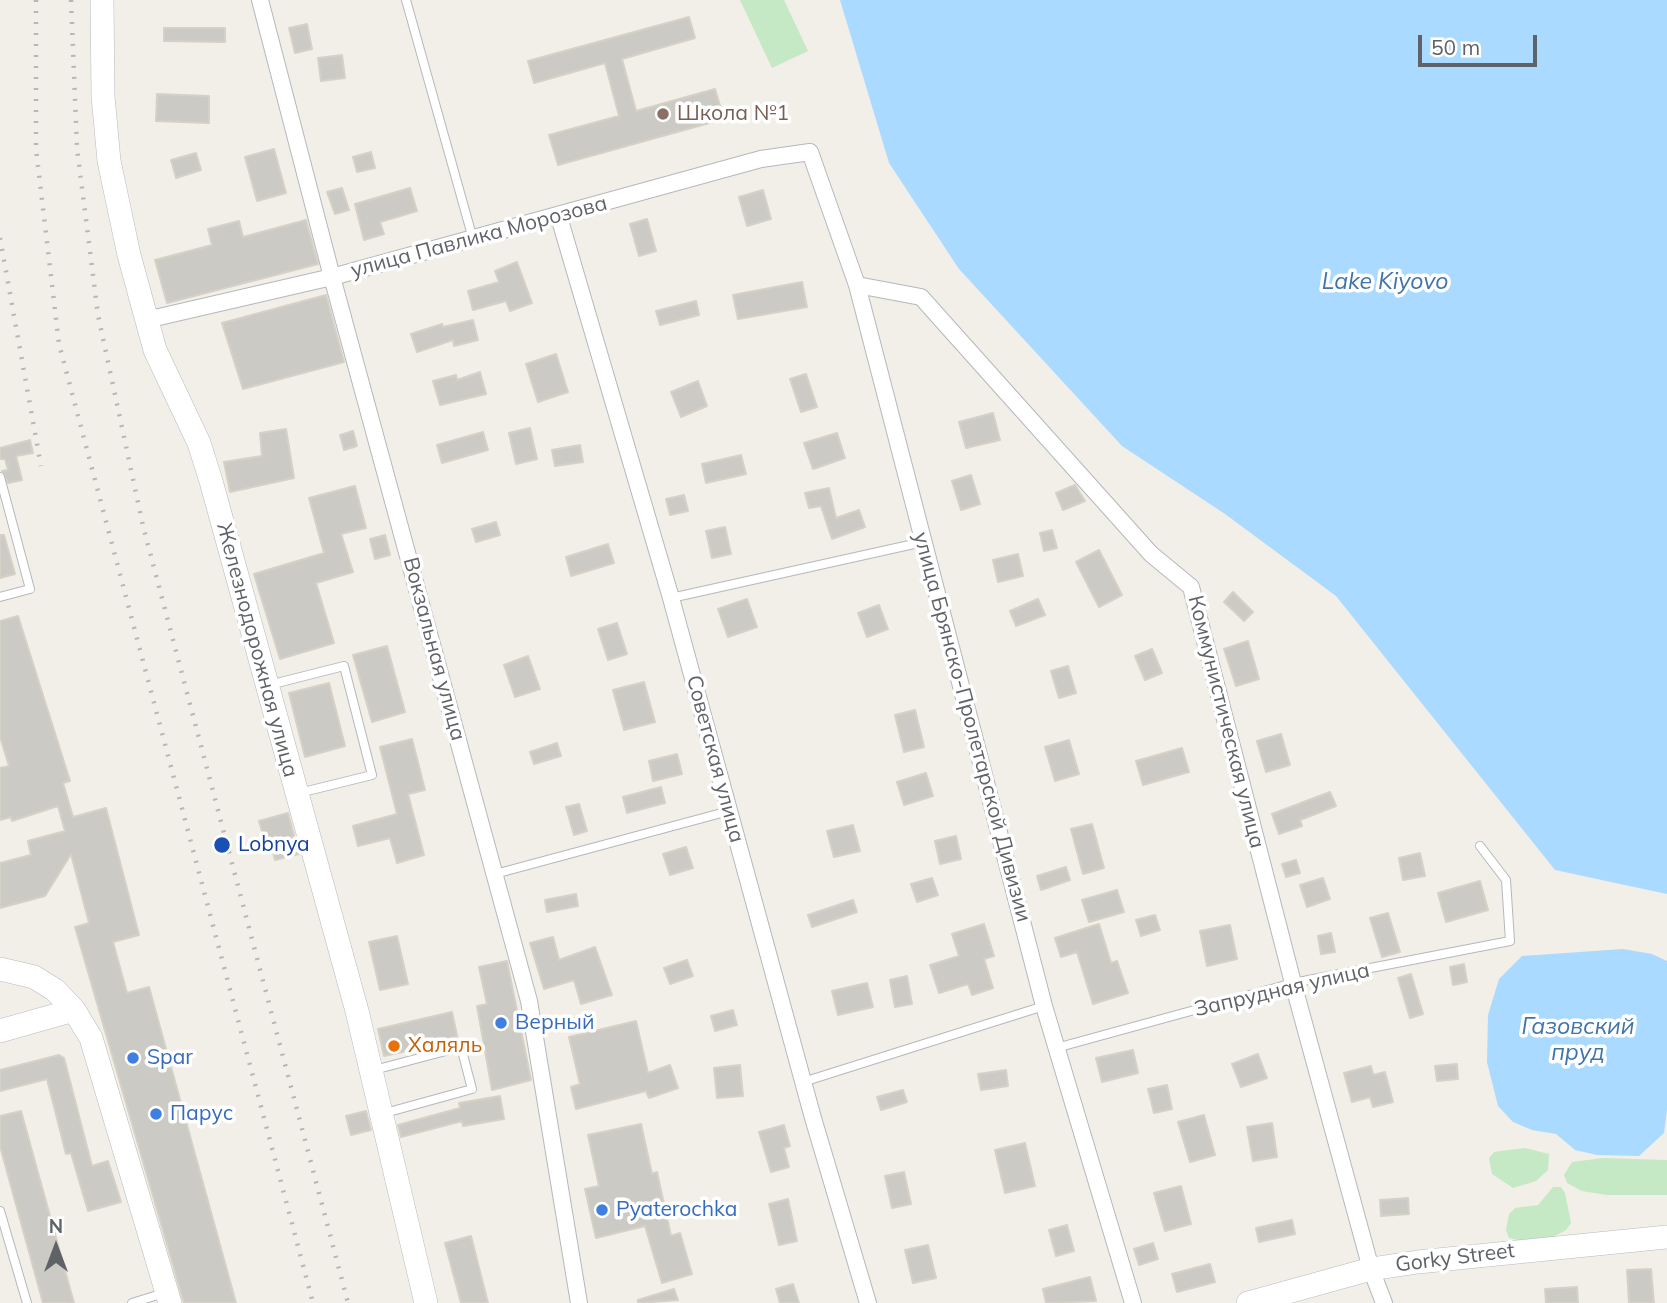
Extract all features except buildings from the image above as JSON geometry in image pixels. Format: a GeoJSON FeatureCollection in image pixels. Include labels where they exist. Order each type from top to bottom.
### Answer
{"type":"FeatureCollection","features":[{"type":"Feature","properties":{"kind":"street","name":"Железнодорожная улица"},"geometry":{"type":"LineString","coordinates":[[102,0],[103,96],[109,162],[146,320],[155,350],[199,443],[372,1071],[426,1303]]}},
{"type":"Feature","properties":{"kind":"street","name":"Вокзальная улица"},"geometry":{"type":"LineString","coordinates":[[260,0],[332,277],[529,1001],[579,1303]]}},
{"type":"Feature","properties":{"kind":"street","name":"улица Павлика Морозова"},"geometry":{"type":"LineString","coordinates":[[146,320],[332,277],[761,159],[810,152]]}},
{"type":"Feature","properties":{"kind":"street","name":"улица Брянско-Пролетарской Дивизии"},"geometry":{"type":"LineString","coordinates":[[810,152],[857,285],[1044,1006],[1133,1303]]}},
{"type":"Feature","properties":{"kind":"street","name":"Советская улица"},"geometry":{"type":"LineString","coordinates":[[559,216],[671,598],[803,1082],[868,1303]]}},
{"type":"Feature","properties":{"kind":"street","name":"Коммунистическая улица"},"geometry":{"type":"LineString","coordinates":[[857,285],[921,297],[1151,554],[1191,587],[1293,983],[1371,1269],[1384,1303]]}},
{"type":"Feature","properties":{"kind":"street"},"geometry":{"type":"LineString","coordinates":[[0,969],[22,972],[45,982],[74,1010],[90,1038],[168,1297]]}},
{"type":"Feature","properties":{"kind":"street"},"geometry":{"type":"LineString","coordinates":[[0,1031],[74,1010]]}},
{"type":"Feature","properties":{"kind":"street","name":"Gorky Street"},"geometry":{"type":"LineString","coordinates":[[1248,1303],[1371,1269],[1505,1251],[1667,1237]]}},
{"type":"Feature","properties":{"kind":"lane"},"geometry":{"type":"LineString","coordinates":[[406,0],[473,239]]}},
{"type":"Feature","properties":{"kind":"lane"},"geometry":{"type":"LineString","coordinates":[[0,477],[30,589],[0,597]]}},
{"type":"Feature","properties":{"kind":"lane"},"geometry":{"type":"LineString","coordinates":[[671,598],[923,542]]}},
{"type":"Feature","properties":{"kind":"lane"},"geometry":{"type":"LineString","coordinates":[[268,686],[344,666],[372,775],[296,794]]}},
{"type":"Feature","properties":{"kind":"lane"},"geometry":{"type":"LineString","coordinates":[[495,874],[729,811]]}},
{"type":"Feature","properties":{"kind":"lane","name":"Запрудная улица"},"geometry":{"type":"LineString","coordinates":[[1056,1048],[1293,983],[1510,941],[1506,880],[1480,846]]}},
{"type":"Feature","properties":{"kind":"lane"},"geometry":{"type":"LineString","coordinates":[[803,1082],[1044,1006]]}},
{"type":"Feature","properties":{"kind":"lane"},"geometry":{"type":"LineString","coordinates":[[372,1071],[461,1047],[472,1089],[382,1113]]}},
{"type":"Feature","properties":{"kind":"lane"},"geometry":{"type":"LineString","coordinates":[[0,1211],[27,1303]]}},
{"type":"Feature","properties":{"kind":"lane"},"geometry":{"type":"LineString","coordinates":[[132,1303],[168,1297]]}},
{"type":"Feature","properties":{"kind":"green space"},"geometry":{"type":"Polygon","coordinates":[[[740,0],[784,0],[808,51],[772,68],[740,0]]]}},
{"type":"Feature","properties":{"kind":"green space"},"geometry":{"type":"Polygon","coordinates":[[[1525,1148],[1549,1154],[1548,1170],[1536,1181],[1513,1188],[1492,1174],[1489,1158],[1494,1152],[1525,1148]]]}},
{"type":"Feature","properties":{"kind":"green space"},"geometry":{"type":"Polygon","coordinates":[[[1603,1158],[1667,1160],[1667,1195],[1607,1195],[1582,1191],[1567,1183],[1564,1175],[1572,1162],[1603,1158]]]}},
{"type":"Feature","properties":{"kind":"green space"},"geometry":{"type":"Polygon","coordinates":[[[1553,1187],[1561,1187],[1565,1193],[1571,1223],[1566,1230],[1551,1238],[1509,1238],[1506,1230],[1509,1214],[1515,1208],[1538,1205],[1553,1187]]]}},
{"type":"Feature","properties":{"kind":"water","name":"Lake Kiyovo"},"geometry":{"type":"Polygon","coordinates":[[[840,0],[1667,0],[1667,894],[1555,870],[1336,596],[1225,514],[1122,446],[959,269],[889,163],[840,0]]]}},
{"type":"Feature","properties":{"kind":"water","name":"Газовский пруд"},"geometry":{"type":"Polygon","coordinates":[[[1623,949],[1652,954],[1667,961],[1667,1109],[1664,1133],[1639,1156],[1597,1155],[1575,1150],[1556,1134],[1532,1130],[1513,1122],[1498,1106],[1487,1062],[1488,1015],[1499,979],[1522,956],[1623,949]]]}},
{"type":"Feature","properties":{"kind":"railway"},"geometry":{"type":"LineString","coordinates":[[36,0],[36,149],[59,344],[313,1303]]}},
{"type":"Feature","properties":{"kind":"railway"},"geometry":{"type":"LineString","coordinates":[[71,0],[77,148],[98,315],[143,526],[348,1303]]}},
{"type":"Feature","properties":{"kind":"railway"},"geometry":{"type":"LineString","coordinates":[[0,238],[41,466]]}},
{"type":"Feature","properties":{"kind":"place","name":"Школа №1"},"geometry":{"type":"Point","coordinates":[663,114]}},
{"type":"Feature","properties":{"kind":"place","name":"Lobnya"},"geometry":{"type":"Point","coordinates":[222,845]}},
{"type":"Feature","properties":{"kind":"place","name":"Верный"},"geometry":{"type":"Point","coordinates":[501,1023]}},
{"type":"Feature","properties":{"kind":"place","name":"Халяль"},"geometry":{"type":"Point","coordinates":[394,1046]}},
{"type":"Feature","properties":{"kind":"place","name":"Spar"},"geometry":{"type":"Point","coordinates":[133,1058]}},
{"type":"Feature","properties":{"kind":"place","name":"Парус"},"geometry":{"type":"Point","coordinates":[156,1114]}},
{"type":"Feature","properties":{"kind":"place","name":"Pyaterochka"},"geometry":{"type":"Point","coordinates":[602,1210]}}]}
